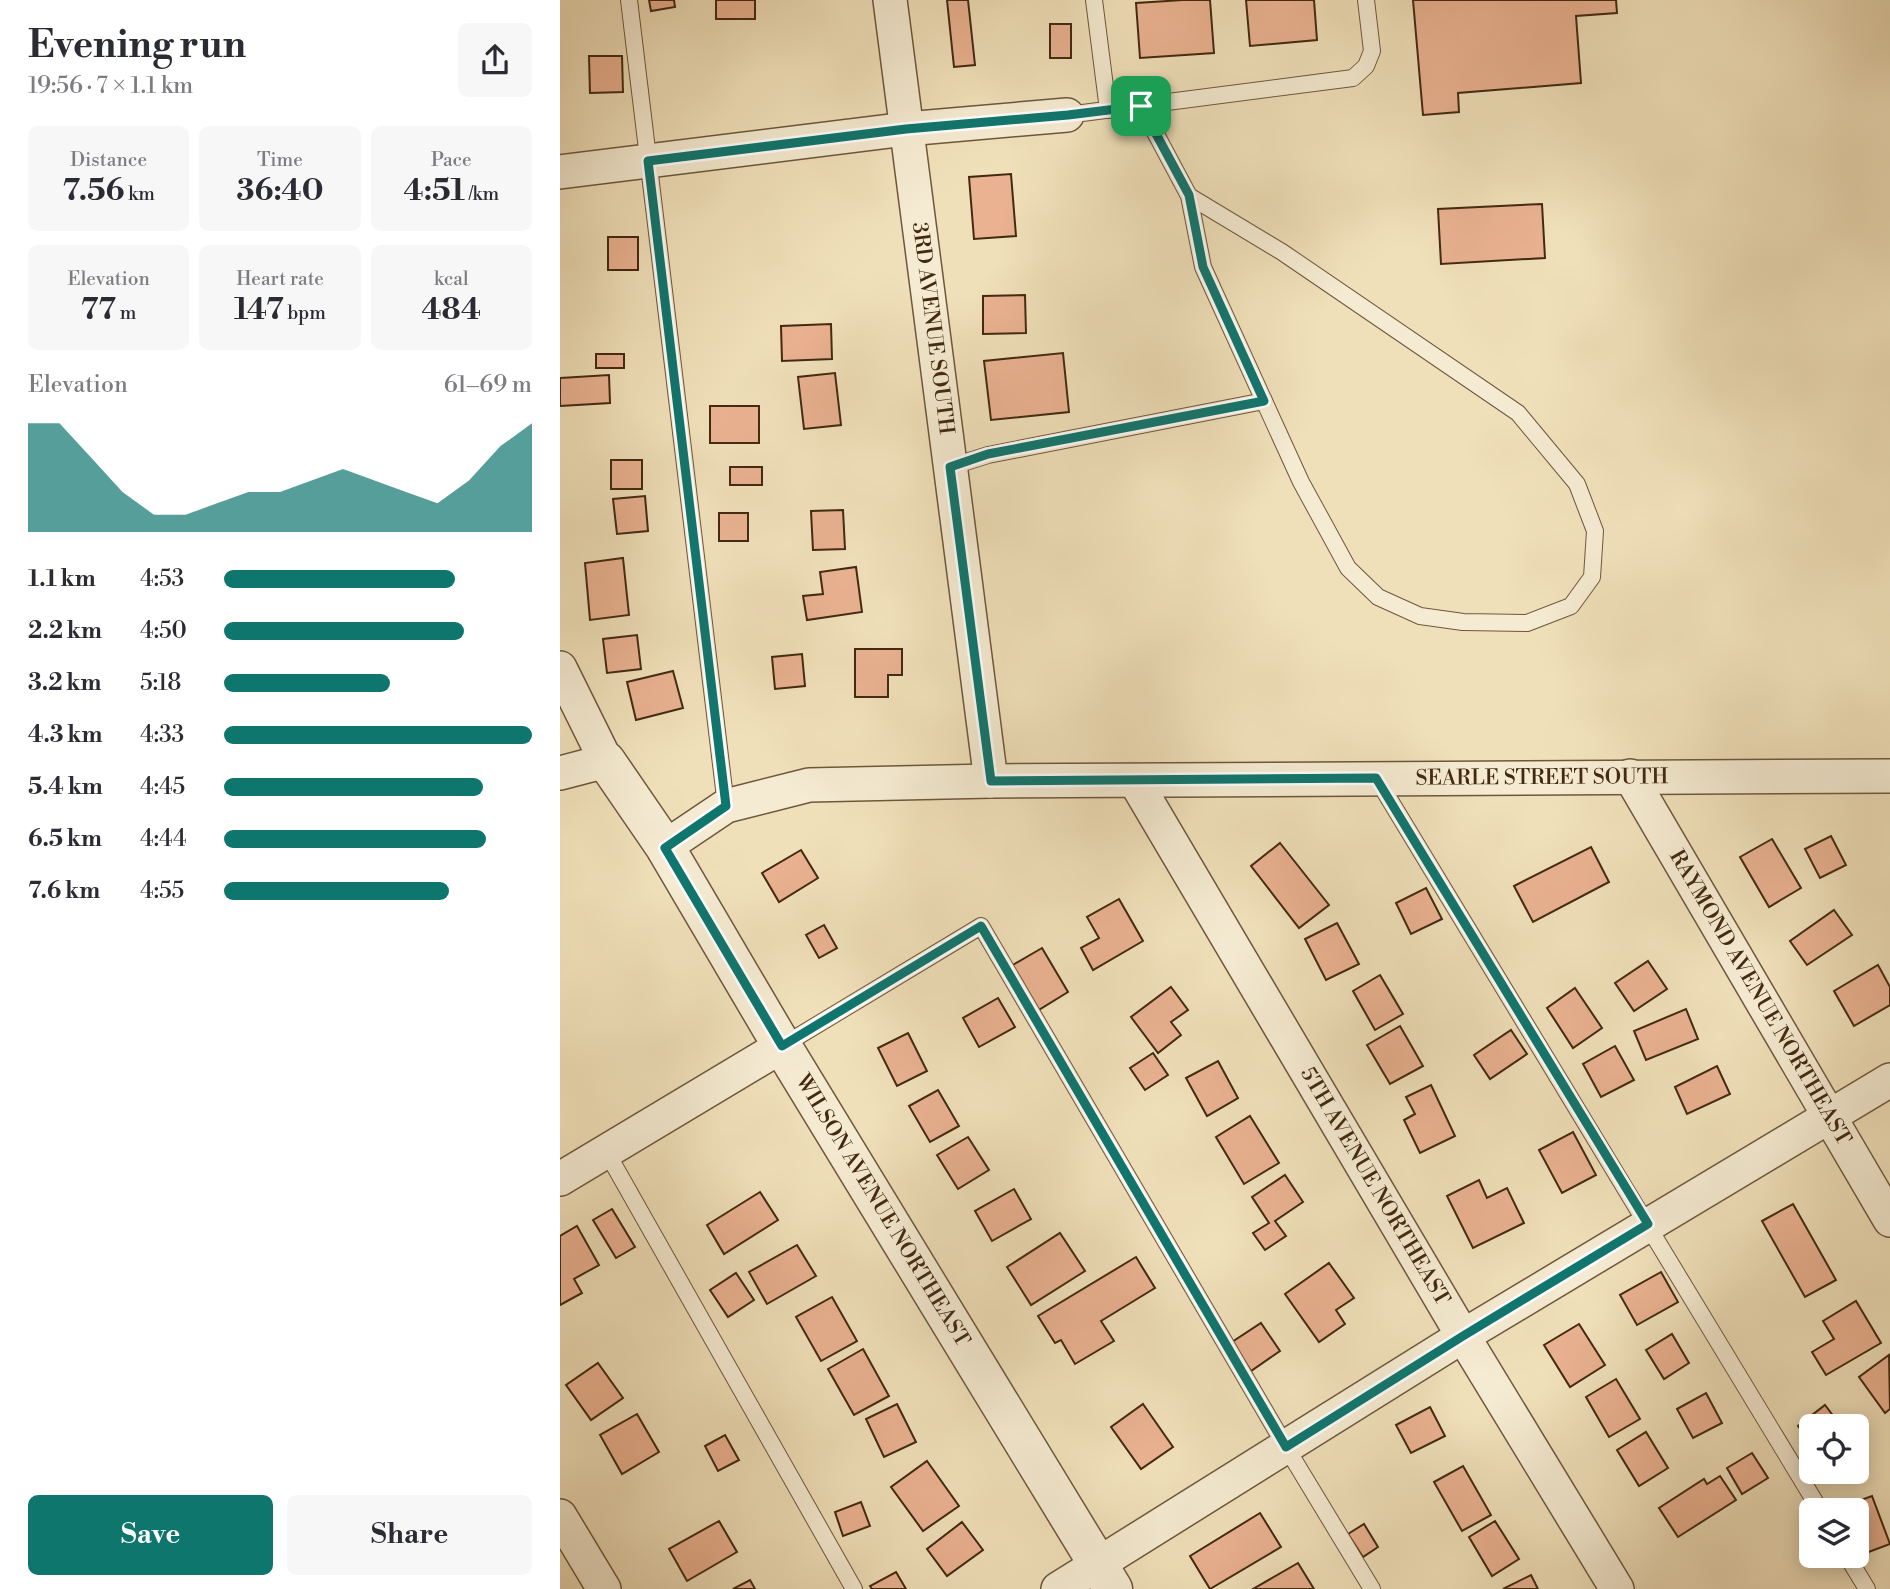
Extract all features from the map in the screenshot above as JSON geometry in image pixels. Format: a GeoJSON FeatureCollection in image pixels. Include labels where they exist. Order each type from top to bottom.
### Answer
{"type":"FeatureCollection","features":[{"type":"Feature","properties":{"kind":"street","name":"3RD AVENUE SOUTH"},"geometry":{"type":"LineString","coordinates":[[890,0],[991,781]]}},
{"type":"Feature","properties":{"kind":"street"},"geometry":{"type":"LineString","coordinates":[[560,172],[906,129],[1068,115]]}},
{"type":"Feature","properties":{"kind":"street"},"geometry":{"type":"LineString","coordinates":[[560,668],[606,761],[560,773]]}},
{"type":"Feature","properties":{"kind":"street","name":"WILSON AVENUE NORTHEAST"},"geometry":{"type":"LineString","coordinates":[[606,761],[665,848],[782,1046],[1106,1577]]}},
{"type":"Feature","properties":{"kind":"street","name":"RAYMOND AVENUE NORTHEAST"},"geometry":{"type":"LineString","coordinates":[[1630,776],[1890,1220]]}},
{"type":"Feature","properties":{"kind":"street","name":"SEARLE STREET SOUTH"},"geometry":{"type":"LineString","coordinates":[[665,848],[726,806],[809,785],[991,781],[1890,776]]}},
{"type":"Feature","properties":{"kind":"street","name":"5TH AVENUE NORTHEAST"},"geometry":{"type":"LineString","coordinates":[[1135,781],[1463,1336],[1617,1589]]}},
{"type":"Feature","properties":{"kind":"street"},"geometry":{"type":"LineString","coordinates":[[560,1179],[782,1046]]}},
{"type":"Feature","properties":{"kind":"street"},"geometry":{"type":"LineString","coordinates":[[1058,1589],[1106,1577],[1286,1447],[1463,1336],[1890,1080]]}},
{"type":"Feature","properties":{"kind":"street"},"geometry":{"type":"LineString","coordinates":[[560,1516],[604,1589]]}},
{"type":"Feature","properties":{"kind":"lane"},"geometry":{"type":"LineString","coordinates":[[629,0],[726,806]]}},
{"type":"Feature","properties":{"kind":"lane"},"geometry":{"type":"LineString","coordinates":[[1094,0],[1108,110]]}},
{"type":"Feature","properties":{"kind":"lane"},"geometry":{"type":"LineString","coordinates":[[1068,115],[1353,78],[1366,66],[1372,51],[1366,0]]}},
{"type":"Feature","properties":{"kind":"lane"},"geometry":{"type":"LineString","coordinates":[[1141,106],[1189,195],[1203,267],[1301,482],[1348,568],[1378,597],[1420,616],[1463,622],[1527,623],[1571,606],[1592,577],[1595,531],[1577,484],[1518,413],[1282,252],[1189,195]]}},
{"type":"Feature","properties":{"kind":"lane"},"geometry":{"type":"LineString","coordinates":[[950,467],[988,454],[1264,401]]}},
{"type":"Feature","properties":{"kind":"lane"},"geometry":{"type":"LineString","coordinates":[[1376,778],[1813,1498]]}},
{"type":"Feature","properties":{"kind":"lane"},"geometry":{"type":"LineString","coordinates":[[782,1046],[981,926],[1372,1589]]}},
{"type":"Feature","properties":{"kind":"lane"},"geometry":{"type":"LineString","coordinates":[[606,1151],[854,1589]]}},
{"type":"Feature","properties":{"kind":"lane"},"geometry":{"type":"LineString","coordinates":[[1854,1568],[1867,1589]]}},
{"type":"Feature","properties":{"kind":"building"},"geometry":{"type":"Polygon","coordinates":[[[649,0],[674,0],[675,7],[651,11],[649,0]]]}},
{"type":"Feature","properties":{"kind":"building"},"geometry":{"type":"Polygon","coordinates":[[[716,0],[755,0],[755,19],[716,19],[716,0]]]}},
{"type":"Feature","properties":{"kind":"building"},"geometry":{"type":"Polygon","coordinates":[[[947,0],[968,0],[975,65],[954,67],[947,0]]]}},
{"type":"Feature","properties":{"kind":"building"},"geometry":{"type":"Polygon","coordinates":[[[1210,0],[1214,53],[1140,58],[1136,3],[1210,0]]]}},
{"type":"Feature","properties":{"kind":"building"},"geometry":{"type":"Polygon","coordinates":[[[1246,0],[1314,0],[1317,40],[1250,46],[1246,0]]]}},
{"type":"Feature","properties":{"kind":"building"},"geometry":{"type":"Polygon","coordinates":[[[1413,0],[1616,0],[1617,13],[1576,16],[1581,83],[1458,93],[1459,112],[1423,115],[1413,0]]]}},
{"type":"Feature","properties":{"kind":"building"},"geometry":{"type":"Polygon","coordinates":[[[1050,24],[1071,24],[1071,58],[1050,58],[1050,24]]]}},
{"type":"Feature","properties":{"kind":"building"},"geometry":{"type":"Polygon","coordinates":[[[589,56],[622,56],[623,92],[590,93],[589,56]]]}},
{"type":"Feature","properties":{"kind":"building"},"geometry":{"type":"Polygon","coordinates":[[[1011,174],[1016,236],[974,239],[969,177],[1011,174]]]}},
{"type":"Feature","properties":{"kind":"building"},"geometry":{"type":"Polygon","coordinates":[[[1542,204],[1545,258],[1441,264],[1438,209],[1542,204]]]}},
{"type":"Feature","properties":{"kind":"building"},"geometry":{"type":"Polygon","coordinates":[[[608,237],[638,237],[638,270],[608,270],[608,237]]]}},
{"type":"Feature","properties":{"kind":"building"},"geometry":{"type":"Polygon","coordinates":[[[1025,295],[1026,333],[983,334],[983,296],[1025,295]]]}},
{"type":"Feature","properties":{"kind":"building"},"geometry":{"type":"Polygon","coordinates":[[[831,324],[832,359],[782,361],[781,326],[831,324]]]}},
{"type":"Feature","properties":{"kind":"building"},"geometry":{"type":"Polygon","coordinates":[[[1063,353],[1069,412],[991,420],[984,361],[1063,353]]]}},
{"type":"Feature","properties":{"kind":"building"},"geometry":{"type":"Polygon","coordinates":[[[596,354],[624,354],[624,368],[596,368],[596,354]]]}},
{"type":"Feature","properties":{"kind":"building"},"geometry":{"type":"Polygon","coordinates":[[[835,373],[841,425],[804,429],[798,377],[835,373]]]}},
{"type":"Feature","properties":{"kind":"building"},"geometry":{"type":"Polygon","coordinates":[[[609,375],[610,403],[560,406],[560,378],[609,375]]]}},
{"type":"Feature","properties":{"kind":"building"},"geometry":{"type":"Polygon","coordinates":[[[710,406],[759,406],[759,443],[710,443],[710,406]]]}},
{"type":"Feature","properties":{"kind":"building"},"geometry":{"type":"Polygon","coordinates":[[[611,460],[642,460],[642,489],[611,489],[611,460]]]}},
{"type":"Feature","properties":{"kind":"building"},"geometry":{"type":"Polygon","coordinates":[[[730,467],[762,467],[762,485],[730,485],[730,467]]]}},
{"type":"Feature","properties":{"kind":"building"},"geometry":{"type":"Polygon","coordinates":[[[645,496],[648,531],[617,534],[613,499],[645,496]]]}},
{"type":"Feature","properties":{"kind":"building"},"geometry":{"type":"Polygon","coordinates":[[[843,510],[845,549],[813,550],[811,511],[843,510]]]}},
{"type":"Feature","properties":{"kind":"building"},"geometry":{"type":"Polygon","coordinates":[[[719,513],[748,513],[748,541],[719,541],[719,513]]]}},
{"type":"Feature","properties":{"kind":"building"},"geometry":{"type":"Polygon","coordinates":[[[623,558],[629,615],[590,620],[585,563],[623,558]]]}},
{"type":"Feature","properties":{"kind":"building"},"geometry":{"type":"Polygon","coordinates":[[[856,567],[862,612],[807,620],[803,596],[823,594],[820,572],[856,567]]]}},
{"type":"Feature","properties":{"kind":"building"},"geometry":{"type":"Polygon","coordinates":[[[637,635],[641,669],[607,673],[603,639],[637,635]]]}},
{"type":"Feature","properties":{"kind":"building"},"geometry":{"type":"Polygon","coordinates":[[[855,649],[902,649],[902,675],[888,675],[888,697],[855,697],[855,649]]]}},
{"type":"Feature","properties":{"kind":"building"},"geometry":{"type":"Polygon","coordinates":[[[802,654],[805,686],[775,689],[772,657],[802,654]]]}},
{"type":"Feature","properties":{"kind":"building"},"geometry":{"type":"Polygon","coordinates":[[[673,671],[683,708],[636,720],[627,682],[673,671]]]}},
{"type":"Feature","properties":{"kind":"building"},"geometry":{"type":"Polygon","coordinates":[[[1831,836],[1846,865],[1820,878],[1805,849],[1831,836]]]}},
{"type":"Feature","properties":{"kind":"building"},"geometry":{"type":"Polygon","coordinates":[[[1772,839],[1801,888],[1769,907],[1740,857],[1772,839]]]}},
{"type":"Feature","properties":{"kind":"building"},"geometry":{"type":"Polygon","coordinates":[[[1280,843],[1329,905],[1299,928],[1251,866],[1280,843]]]}},
{"type":"Feature","properties":{"kind":"building"},"geometry":{"type":"Polygon","coordinates":[[[1591,847],[1609,882],[1533,922],[1514,886],[1591,847]]]}},
{"type":"Feature","properties":{"kind":"building"},"geometry":{"type":"Polygon","coordinates":[[[801,850],[818,878],[779,902],[762,873],[801,850]]]}},
{"type":"Feature","properties":{"kind":"building"},"geometry":{"type":"Polygon","coordinates":[[[1426,888],[1442,919],[1411,934],[1396,903],[1426,888]]]}},
{"type":"Feature","properties":{"kind":"building"},"geometry":{"type":"Polygon","coordinates":[[[1119,899],[1143,941],[1093,970],[1081,948],[1099,938],[1087,917],[1119,899]]]}},
{"type":"Feature","properties":{"kind":"building"},"geometry":{"type":"Polygon","coordinates":[[[1834,910],[1852,935],[1807,965],[1790,941],[1834,910]]]}},
{"type":"Feature","properties":{"kind":"building"},"geometry":{"type":"Polygon","coordinates":[[[1337,923],[1359,964],[1326,980],[1305,939],[1337,923]]]}},
{"type":"Feature","properties":{"kind":"building"},"geometry":{"type":"Polygon","coordinates":[[[824,925],[837,948],[819,958],[806,935],[824,925]]]}},
{"type":"Feature","properties":{"kind":"building"},"geometry":{"type":"Polygon","coordinates":[[[1042,948],[1068,992],[1037,1011],[1011,966],[1042,948]]]}},
{"type":"Feature","properties":{"kind":"building"},"geometry":{"type":"Polygon","coordinates":[[[1648,961],[1667,989],[1634,1011],[1615,983],[1648,961]]]}},
{"type":"Feature","properties":{"kind":"building"},"geometry":{"type":"Polygon","coordinates":[[[1878,965],[1890,987],[1890,1005],[1854,1026],[1834,991],[1878,965]]]}},
{"type":"Feature","properties":{"kind":"building"},"geometry":{"type":"Polygon","coordinates":[[[1380,975],[1403,1014],[1375,1030],[1353,991],[1380,975]]]}},
{"type":"Feature","properties":{"kind":"building"},"geometry":{"type":"Polygon","coordinates":[[[1171,987],[1188,1010],[1171,1022],[1181,1035],[1158,1053],[1131,1017],[1171,987]]]}},
{"type":"Feature","properties":{"kind":"building"},"geometry":{"type":"Polygon","coordinates":[[[1575,988],[1602,1028],[1573,1048],[1547,1008],[1575,988]]]}},
{"type":"Feature","properties":{"kind":"building"},"geometry":{"type":"Polygon","coordinates":[[[998,998],[1015,1027],[979,1047],[963,1018],[998,998]]]}},
{"type":"Feature","properties":{"kind":"building"},"geometry":{"type":"Polygon","coordinates":[[[1686,1009],[1698,1039],[1646,1060],[1634,1031],[1686,1009]]]}},
{"type":"Feature","properties":{"kind":"building"},"geometry":{"type":"Polygon","coordinates":[[[1400,1026],[1423,1066],[1390,1084],[1367,1045],[1400,1026]]]}},
{"type":"Feature","properties":{"kind":"building"},"geometry":{"type":"Polygon","coordinates":[[[1511,1030],[1527,1054],[1490,1079],[1474,1055],[1511,1030]]]}},
{"type":"Feature","properties":{"kind":"building"},"geometry":{"type":"Polygon","coordinates":[[[908,1033],[927,1071],[897,1086],[878,1048],[908,1033]]]}},
{"type":"Feature","properties":{"kind":"building"},"geometry":{"type":"Polygon","coordinates":[[[1615,1046],[1634,1080],[1601,1097],[1583,1064],[1615,1046]]]}},
{"type":"Feature","properties":{"kind":"building"},"geometry":{"type":"Polygon","coordinates":[[[1153,1053],[1168,1075],[1145,1090],[1130,1068],[1153,1053]]]}},
{"type":"Feature","properties":{"kind":"building"},"geometry":{"type":"Polygon","coordinates":[[[1218,1061],[1238,1098],[1207,1116],[1186,1078],[1218,1061]]]}},
{"type":"Feature","properties":{"kind":"building"},"geometry":{"type":"Polygon","coordinates":[[[1717,1066],[1730,1094],[1687,1114],[1675,1087],[1717,1066]]]}},
{"type":"Feature","properties":{"kind":"building"},"geometry":{"type":"Polygon","coordinates":[[[1431,1085],[1455,1136],[1420,1153],[1404,1120],[1415,1114],[1406,1097],[1431,1085]]]}},
{"type":"Feature","properties":{"kind":"building"},"geometry":{"type":"Polygon","coordinates":[[[938,1090],[959,1126],[930,1142],[909,1106],[938,1090]]]}},
{"type":"Feature","properties":{"kind":"building"},"geometry":{"type":"Polygon","coordinates":[[[1250,1116],[1279,1163],[1244,1184],[1216,1137],[1250,1116]]]}},
{"type":"Feature","properties":{"kind":"building"},"geometry":{"type":"Polygon","coordinates":[[[1573,1132],[1596,1175],[1562,1193],[1539,1150],[1573,1132]]]}},
{"type":"Feature","properties":{"kind":"building"},"geometry":{"type":"Polygon","coordinates":[[[968,1137],[989,1170],[958,1189],[937,1155],[968,1137]]]}},
{"type":"Feature","properties":{"kind":"building"},"geometry":{"type":"Polygon","coordinates":[[[1285,1175],[1303,1202],[1275,1221],[1286,1236],[1265,1250],[1253,1233],[1269,1223],[1252,1197],[1285,1175]]]}},
{"type":"Feature","properties":{"kind":"building"},"geometry":{"type":"Polygon","coordinates":[[[1479,1180],[1487,1198],[1507,1188],[1524,1223],[1473,1248],[1447,1196],[1479,1180]]]}},
{"type":"Feature","properties":{"kind":"building"},"geometry":{"type":"Polygon","coordinates":[[[1014,1189],[1031,1219],[992,1241],[975,1211],[1014,1189]]]}},
{"type":"Feature","properties":{"kind":"building"},"geometry":{"type":"Polygon","coordinates":[[[760,1192],[778,1220],[724,1254],[707,1225],[760,1192]]]}},
{"type":"Feature","properties":{"kind":"building"},"geometry":{"type":"Polygon","coordinates":[[[1793,1204],[1836,1280],[1805,1297],[1762,1221],[1793,1204]]]}},
{"type":"Feature","properties":{"kind":"building"},"geometry":{"type":"Polygon","coordinates":[[[612,1209],[635,1247],[616,1258],[593,1220],[612,1209]]]}},
{"type":"Feature","properties":{"kind":"building"},"geometry":{"type":"Polygon","coordinates":[[[577,1226],[599,1265],[574,1279],[582,1293],[560,1305],[560,1236],[577,1226]]]}},
{"type":"Feature","properties":{"kind":"building"},"geometry":{"type":"Polygon","coordinates":[[[1060,1233],[1085,1271],[1031,1305],[1007,1267],[1060,1233]]]}},
{"type":"Feature","properties":{"kind":"building"},"geometry":{"type":"Polygon","coordinates":[[[797,1245],[816,1276],[767,1304],[749,1272],[797,1245]]]}},
{"type":"Feature","properties":{"kind":"building"},"geometry":{"type":"Polygon","coordinates":[[[1136,1257],[1155,1288],[1101,1321],[1114,1341],[1075,1364],[1061,1340],[1055,1343],[1038,1316],[1136,1257]]]}},
{"type":"Feature","properties":{"kind":"building"},"geometry":{"type":"Polygon","coordinates":[[[1329,1263],[1354,1298],[1336,1310],[1345,1324],[1319,1342],[1285,1294],[1329,1263]]]}},
{"type":"Feature","properties":{"kind":"building"},"geometry":{"type":"Polygon","coordinates":[[[1661,1272],[1678,1302],[1637,1325],[1620,1295],[1661,1272]]]}},
{"type":"Feature","properties":{"kind":"building"},"geometry":{"type":"Polygon","coordinates":[[[736,1273],[754,1300],[728,1317],[710,1290],[736,1273]]]}},
{"type":"Feature","properties":{"kind":"building"},"geometry":{"type":"Polygon","coordinates":[[[832,1297],[857,1341],[821,1361],[796,1317],[832,1297]]]}},
{"type":"Feature","properties":{"kind":"building"},"geometry":{"type":"Polygon","coordinates":[[[1856,1301],[1881,1343],[1826,1375],[1812,1352],[1834,1339],[1823,1321],[1856,1301]]]}},
{"type":"Feature","properties":{"kind":"building"},"geometry":{"type":"Polygon","coordinates":[[[1261,1323],[1280,1351],[1251,1371],[1232,1342],[1261,1323]]]}},
{"type":"Feature","properties":{"kind":"building"},"geometry":{"type":"Polygon","coordinates":[[[1579,1324],[1605,1365],[1570,1387],[1544,1345],[1579,1324]]]}},
{"type":"Feature","properties":{"kind":"building"},"geometry":{"type":"Polygon","coordinates":[[[1672,1334],[1689,1363],[1664,1379],[1646,1350],[1672,1334]]]}},
{"type":"Feature","properties":{"kind":"building"},"geometry":{"type":"Polygon","coordinates":[[[863,1349],[889,1396],[854,1415],[828,1369],[863,1349]]]}},
{"type":"Feature","properties":{"kind":"building"},"geometry":{"type":"Polygon","coordinates":[[[1889,1355],[1890,1409],[1885,1413],[1859,1377],[1889,1355]]]}},
{"type":"Feature","properties":{"kind":"building"},"geometry":{"type":"Polygon","coordinates":[[[598,1363],[623,1398],[591,1420],[566,1385],[598,1363]]]}},
{"type":"Feature","properties":{"kind":"building"},"geometry":{"type":"Polygon","coordinates":[[[1616,1379],[1640,1419],[1609,1437],[1586,1397],[1616,1379]]]}},
{"type":"Feature","properties":{"kind":"building"},"geometry":{"type":"Polygon","coordinates":[[[1706,1393],[1722,1423],[1693,1438],[1677,1409],[1706,1393]]]}},
{"type":"Feature","properties":{"kind":"building"},"geometry":{"type":"Polygon","coordinates":[[[897,1404],[916,1442],[884,1457],[866,1419],[897,1404]]]}},
{"type":"Feature","properties":{"kind":"building"},"geometry":{"type":"Polygon","coordinates":[[[1143,1404],[1173,1447],[1141,1469],[1111,1427],[1143,1404]]]}},
{"type":"Feature","properties":{"kind":"building"},"geometry":{"type":"Polygon","coordinates":[[[1825,1405],[1832,1414],[1813,1414],[1825,1405]]]}},
{"type":"Feature","properties":{"kind":"building"},"geometry":{"type":"Polygon","coordinates":[[[1430,1407],[1445,1436],[1411,1453],[1396,1425],[1430,1407]]]}},
{"type":"Feature","properties":{"kind":"building"},"geometry":{"type":"Polygon","coordinates":[[[637,1414],[659,1452],[622,1474],[600,1435],[637,1414]]]}},
{"type":"Feature","properties":{"kind":"building"},"geometry":{"type":"Polygon","coordinates":[[[1646,1432],[1668,1468],[1639,1486],[1617,1450],[1646,1432]]]}},
{"type":"Feature","properties":{"kind":"building"},"geometry":{"type":"Polygon","coordinates":[[[725,1435],[739,1460],[718,1471],[705,1446],[725,1435]]]}},
{"type":"Feature","properties":{"kind":"building"},"geometry":{"type":"Polygon","coordinates":[[[1752,1453],[1768,1478],[1742,1494],[1727,1468],[1752,1453]]]}},
{"type":"Feature","properties":{"kind":"building"},"geometry":{"type":"Polygon","coordinates":[[[927,1461],[959,1506],[923,1531],[891,1487],[927,1461]]]}},
{"type":"Feature","properties":{"kind":"building"},"geometry":{"type":"Polygon","coordinates":[[[1463,1466],[1491,1515],[1462,1531],[1434,1482],[1463,1466]]]}},
{"type":"Feature","properties":{"kind":"building"},"geometry":{"type":"Polygon","coordinates":[[[1720,1476],[1736,1500],[1678,1537],[1659,1508],[1704,1479],[1707,1484],[1720,1476]]]}},
{"type":"Feature","properties":{"kind":"building"},"geometry":{"type":"Polygon","coordinates":[[[1872,1496],[1890,1544],[1869,1552],[1869,1498],[1866,1498],[1872,1496]]]}},
{"type":"Feature","properties":{"kind":"building"},"geometry":{"type":"Polygon","coordinates":[[[861,1502],[870,1526],[843,1536],[835,1512],[861,1502]]]}},
{"type":"Feature","properties":{"kind":"building"},"geometry":{"type":"Polygon","coordinates":[[[1260,1513],[1281,1547],[1210,1589],[1190,1556],[1260,1513]]]}},
{"type":"Feature","properties":{"kind":"building"},"geometry":{"type":"Polygon","coordinates":[[[719,1521],[737,1552],[687,1581],[669,1549],[719,1521]]]}},
{"type":"Feature","properties":{"kind":"building"},"geometry":{"type":"Polygon","coordinates":[[[1495,1521],[1519,1559],[1492,1576],[1469,1537],[1495,1521]]]}},
{"type":"Feature","properties":{"kind":"building"},"geometry":{"type":"Polygon","coordinates":[[[962,1522],[983,1550],[947,1576],[927,1549],[962,1522]]]}},
{"type":"Feature","properties":{"kind":"building"},"geometry":{"type":"Polygon","coordinates":[[[1364,1524],[1378,1547],[1363,1557],[1348,1534],[1364,1524]]]}},
{"type":"Feature","properties":{"kind":"building"},"geometry":{"type":"Polygon","coordinates":[[[1298,1563],[1314,1589],[1253,1589],[1298,1563]]]}},
{"type":"Feature","properties":{"kind":"building"},"geometry":{"type":"Polygon","coordinates":[[[896,1572],[906,1589],[872,1589],[870,1586],[896,1572]]]}},
{"type":"Feature","properties":{"kind":"building"},"geometry":{"type":"Polygon","coordinates":[[[1531,1575],[1538,1589],[1503,1589],[1531,1575]]]}},
{"type":"Feature","properties":{"kind":"building"},"geometry":{"type":"Polygon","coordinates":[[[750,1580],[755,1589],[733,1589],[750,1580]]]}},
{"type":"Feature","properties":{"kind":"route"},"geometry":{"type":"LineString","coordinates":[[1141,106],[1189,195],[1203,267],[1264,401],[988,454],[950,467],[991,781],[1376,778],[1648,1224],[1286,1447],[981,926],[782,1046],[665,848],[726,806],[648,161],[906,129],[1141,106]]}}]}
